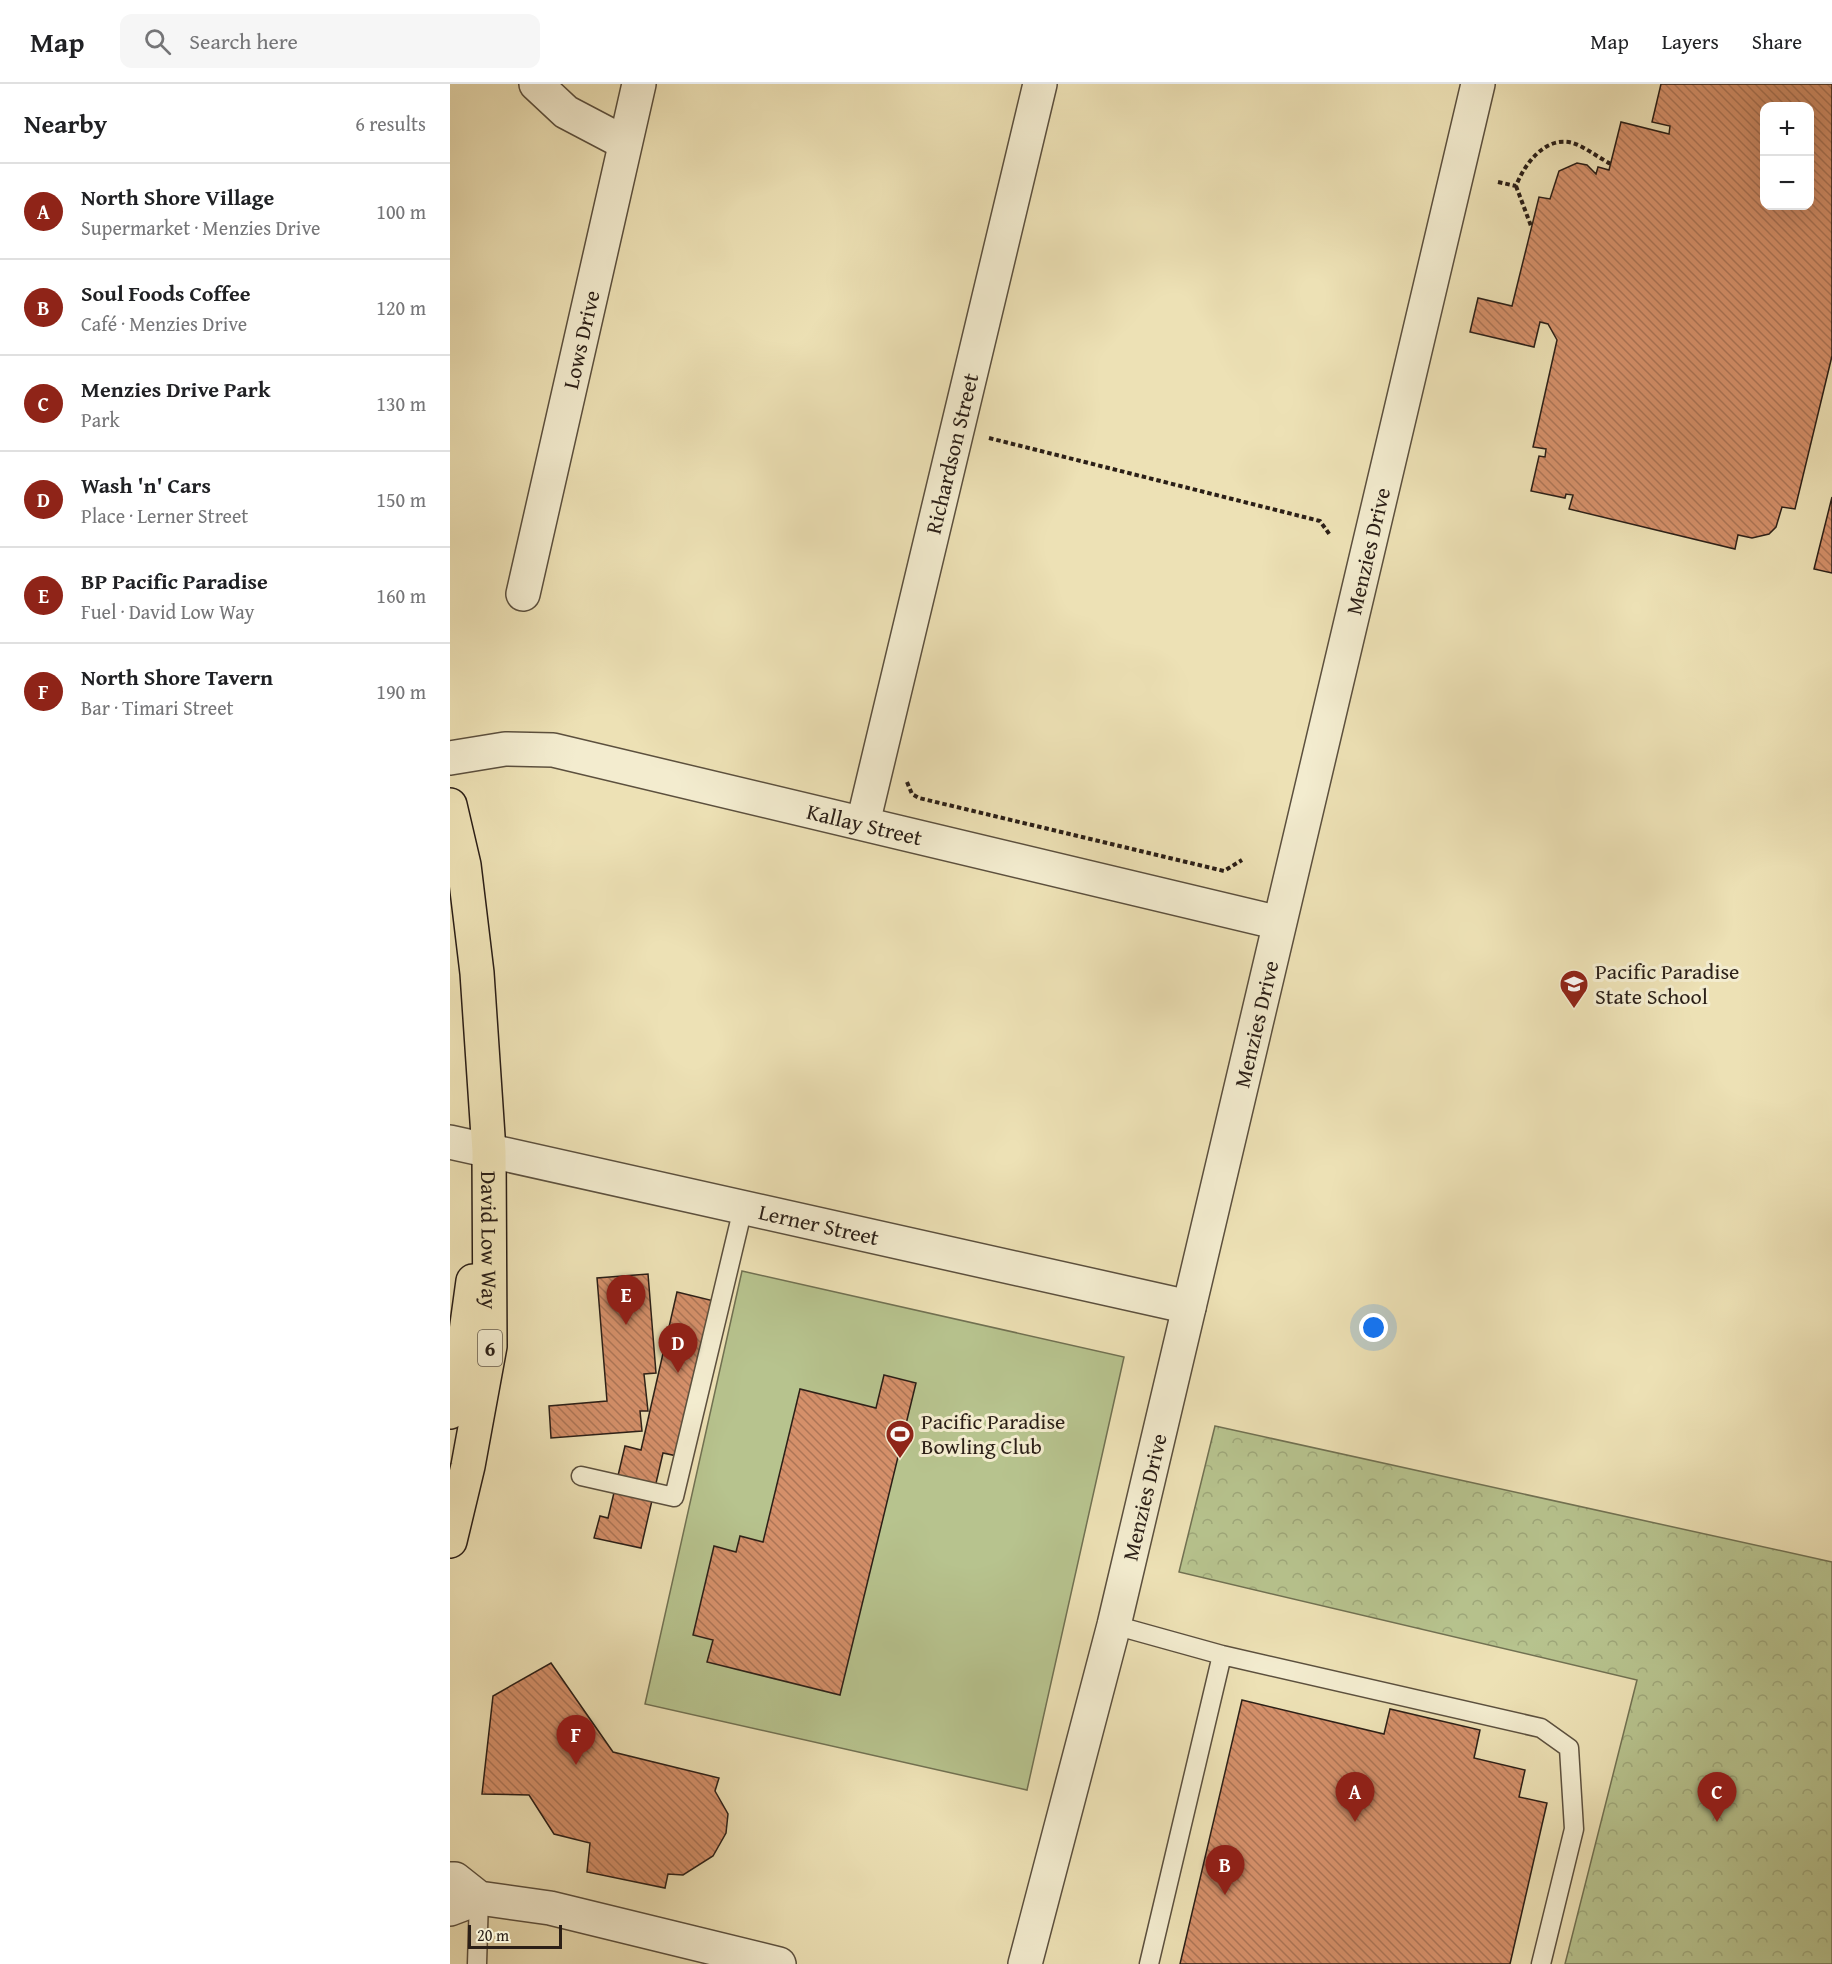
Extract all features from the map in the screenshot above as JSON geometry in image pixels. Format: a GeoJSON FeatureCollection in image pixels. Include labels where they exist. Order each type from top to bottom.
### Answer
{"type":"FeatureCollection","features":[{"type":"Feature","properties":{"kind":"main road","name":"David Low Way"},"geometry":{"type":"LineString","coordinates":[[450,805],[464,865],[476,962],[489,1151],[490,1346],[468,1466],[450,1541]]}},
{"type":"Feature","properties":{"kind":"main road","name":"David Low Way"},"geometry":{"type":"LineString","coordinates":[[450,1412],[465,1339],[489,1151]]}},
{"type":"Feature","properties":{"kind":"street"},"geometry":{"type":"LineString","coordinates":[[536,84],[566,112],[625,143]]}},
{"type":"Feature","properties":{"kind":"street","name":"Lows Drive"},"geometry":{"type":"LineString","coordinates":[[523,594],[639,84]]}},
{"type":"Feature","properties":{"kind":"street","name":"Richardson Street"},"geometry":{"type":"LineString","coordinates":[[863,823],[1040,84]]}},
{"type":"Feature","properties":{"kind":"street","name":"Menzies Drive"},"geometry":{"type":"LineString","coordinates":[[1025,1964],[1114,1625],[1478,84]]}},
{"type":"Feature","properties":{"kind":"street","name":"Kallay Street"},"geometry":{"type":"LineString","coordinates":[[450,758],[505,749],[553,750],[1279,923]]}},
{"type":"Feature","properties":{"kind":"street","name":"Lerner Street"},"geometry":{"type":"LineString","coordinates":[[450,1142],[1189,1307]]}},
{"type":"Feature","properties":{"kind":"street"},"geometry":{"type":"LineString","coordinates":[[450,1879],[455,1879],[465,1904],[550,1908],[779,1964]]}},
{"type":"Feature","properties":{"kind":"lane"},"geometry":{"type":"LineString","coordinates":[[581,1476],[674,1497],[743,1208]]}},
{"type":"Feature","properties":{"kind":"lane"},"geometry":{"type":"LineString","coordinates":[[1114,1625],[1222,1655],[1541,1728],[1569,1748],[1574,1829],[1541,1964]]}},
{"type":"Feature","properties":{"kind":"lane"},"geometry":{"type":"LineString","coordinates":[[1149,1964],[1222,1655]]}},
{"type":"Feature","properties":{"kind":"lane"},"geometry":{"type":"LineString","coordinates":[[465,1904],[477,1964]]}},
{"type":"Feature","properties":{"kind":"path"},"geometry":{"type":"LineString","coordinates":[[1531,226],[1516,186],[1525,166],[1533,156],[1564,143],[1572,143],[1611,164]]}},
{"type":"Feature","properties":{"kind":"path"},"geometry":{"type":"LineString","coordinates":[[1498,182],[1516,186]]}},
{"type":"Feature","properties":{"kind":"path"},"geometry":{"type":"LineString","coordinates":[[986,449],[991,427]]}},
{"type":"Feature","properties":{"kind":"path"},"geometry":{"type":"LineString","coordinates":[[989,438],[1320,521],[1330,535]]}},
{"type":"Feature","properties":{"kind":"path"},"geometry":{"type":"LineString","coordinates":[[907,776],[912,794],[920,798],[1224,871],[1242,860]]}},
{"type":"Feature","properties":{"kind":"green space","name":"Pacific Paradise Bowling Club"},"geometry":{"type":"Polygon","coordinates":[[[742,1271],[1124,1357],[1027,1790],[645,1704],[742,1271]]]}},
{"type":"Feature","properties":{"kind":"green space"},"geometry":{"type":"Polygon","coordinates":[[[1215,1426],[1832,1562],[1832,1964],[1565,1964],[1637,1680],[1179,1572],[1215,1426]]]}},
{"type":"Feature","properties":{"kind":"building"},"geometry":{"type":"Polygon","coordinates":[[[1661,84],[1832,84],[1832,356],[1795,509],[1782,507],[1776,527],[1769,534],[1752,538],[1738,535],[1735,549],[1569,509],[1573,495],[1566,494],[1565,498],[1531,491],[1539,456],[1545,457],[1546,449],[1533,447],[1557,340],[1548,324],[1540,322],[1534,347],[1470,332],[1478,298],[1512,306],[1539,197],[1550,199],[1559,171],[1577,163],[1587,165],[1596,174],[1598,167],[1609,170],[1621,122],[1669,134],[1670,126],[1652,122],[1661,84]]]}},
{"type":"Feature","properties":{"kind":"building"},"geometry":{"type":"Polygon","coordinates":[[[1832,497],[1832,573],[1814,569],[1832,497]]]}},
{"type":"Feature","properties":{"kind":"building"},"geometry":{"type":"Polygon","coordinates":[[[648,1274],[656,1373],[644,1374],[648,1411],[640,1411],[642,1431],[551,1438],[549,1406],[607,1401],[597,1278],[648,1274]]]}},
{"type":"Feature","properties":{"kind":"building"},"geometry":{"type":"Polygon","coordinates":[[[677,1292],[714,1301],[677,1456],[663,1453],[641,1548],[594,1538],[600,1516],[608,1518],[625,1446],[641,1450],[677,1292]]]}},
{"type":"Feature","properties":{"kind":"building"},"geometry":{"type":"Polygon","coordinates":[[[884,1375],[916,1383],[840,1695],[707,1662],[713,1640],[693,1635],[714,1546],[736,1552],[740,1536],[763,1542],[800,1389],[876,1408],[884,1375]]]}},
{"type":"Feature","properties":{"kind":"building"},"geometry":{"type":"Polygon","coordinates":[[[551,1663],[613,1752],[719,1778],[715,1791],[728,1814],[726,1833],[713,1856],[683,1875],[668,1874],[665,1888],[587,1872],[590,1843],[554,1834],[529,1795],[482,1794],[493,1696],[551,1663]]]}},
{"type":"Feature","properties":{"kind":"building"},"geometry":{"type":"Polygon","coordinates":[[[1242,1700],[1384,1734],[1390,1709],[1480,1730],[1474,1758],[1525,1770],[1519,1797],[1547,1803],[1510,1964],[1180,1964],[1242,1700]]]}},
{"type":"Feature","properties":{"kind":"place","name":"Pacific Paradise State School"},"geometry":{"type":"Point","coordinates":[1574,1010]}},
{"type":"Feature","properties":{"kind":"place","name":"BP Pacific Paradise"},"geometry":{"type":"Point","coordinates":[626,1325]}},
{"type":"Feature","properties":{"kind":"place","name":"Wash 'n' Cars"},"geometry":{"type":"Point","coordinates":[678,1373]}},
{"type":"Feature","properties":{"kind":"place","name":"Pacific Paradise Bowling Club"},"geometry":{"type":"Point","coordinates":[900,1460]}},
{"type":"Feature","properties":{"kind":"place","name":"North Shore Tavern"},"geometry":{"type":"Point","coordinates":[576,1765]}},
{"type":"Feature","properties":{"kind":"place","name":"North Shore Village"},"geometry":{"type":"Point","coordinates":[1355,1822]}},
{"type":"Feature","properties":{"kind":"place","name":"Menzies Drive Park"},"geometry":{"type":"Point","coordinates":[1717,1822]}},
{"type":"Feature","properties":{"kind":"place","name":"Soul Foods Coffee"},"geometry":{"type":"Point","coordinates":[1225,1895]}}]}
